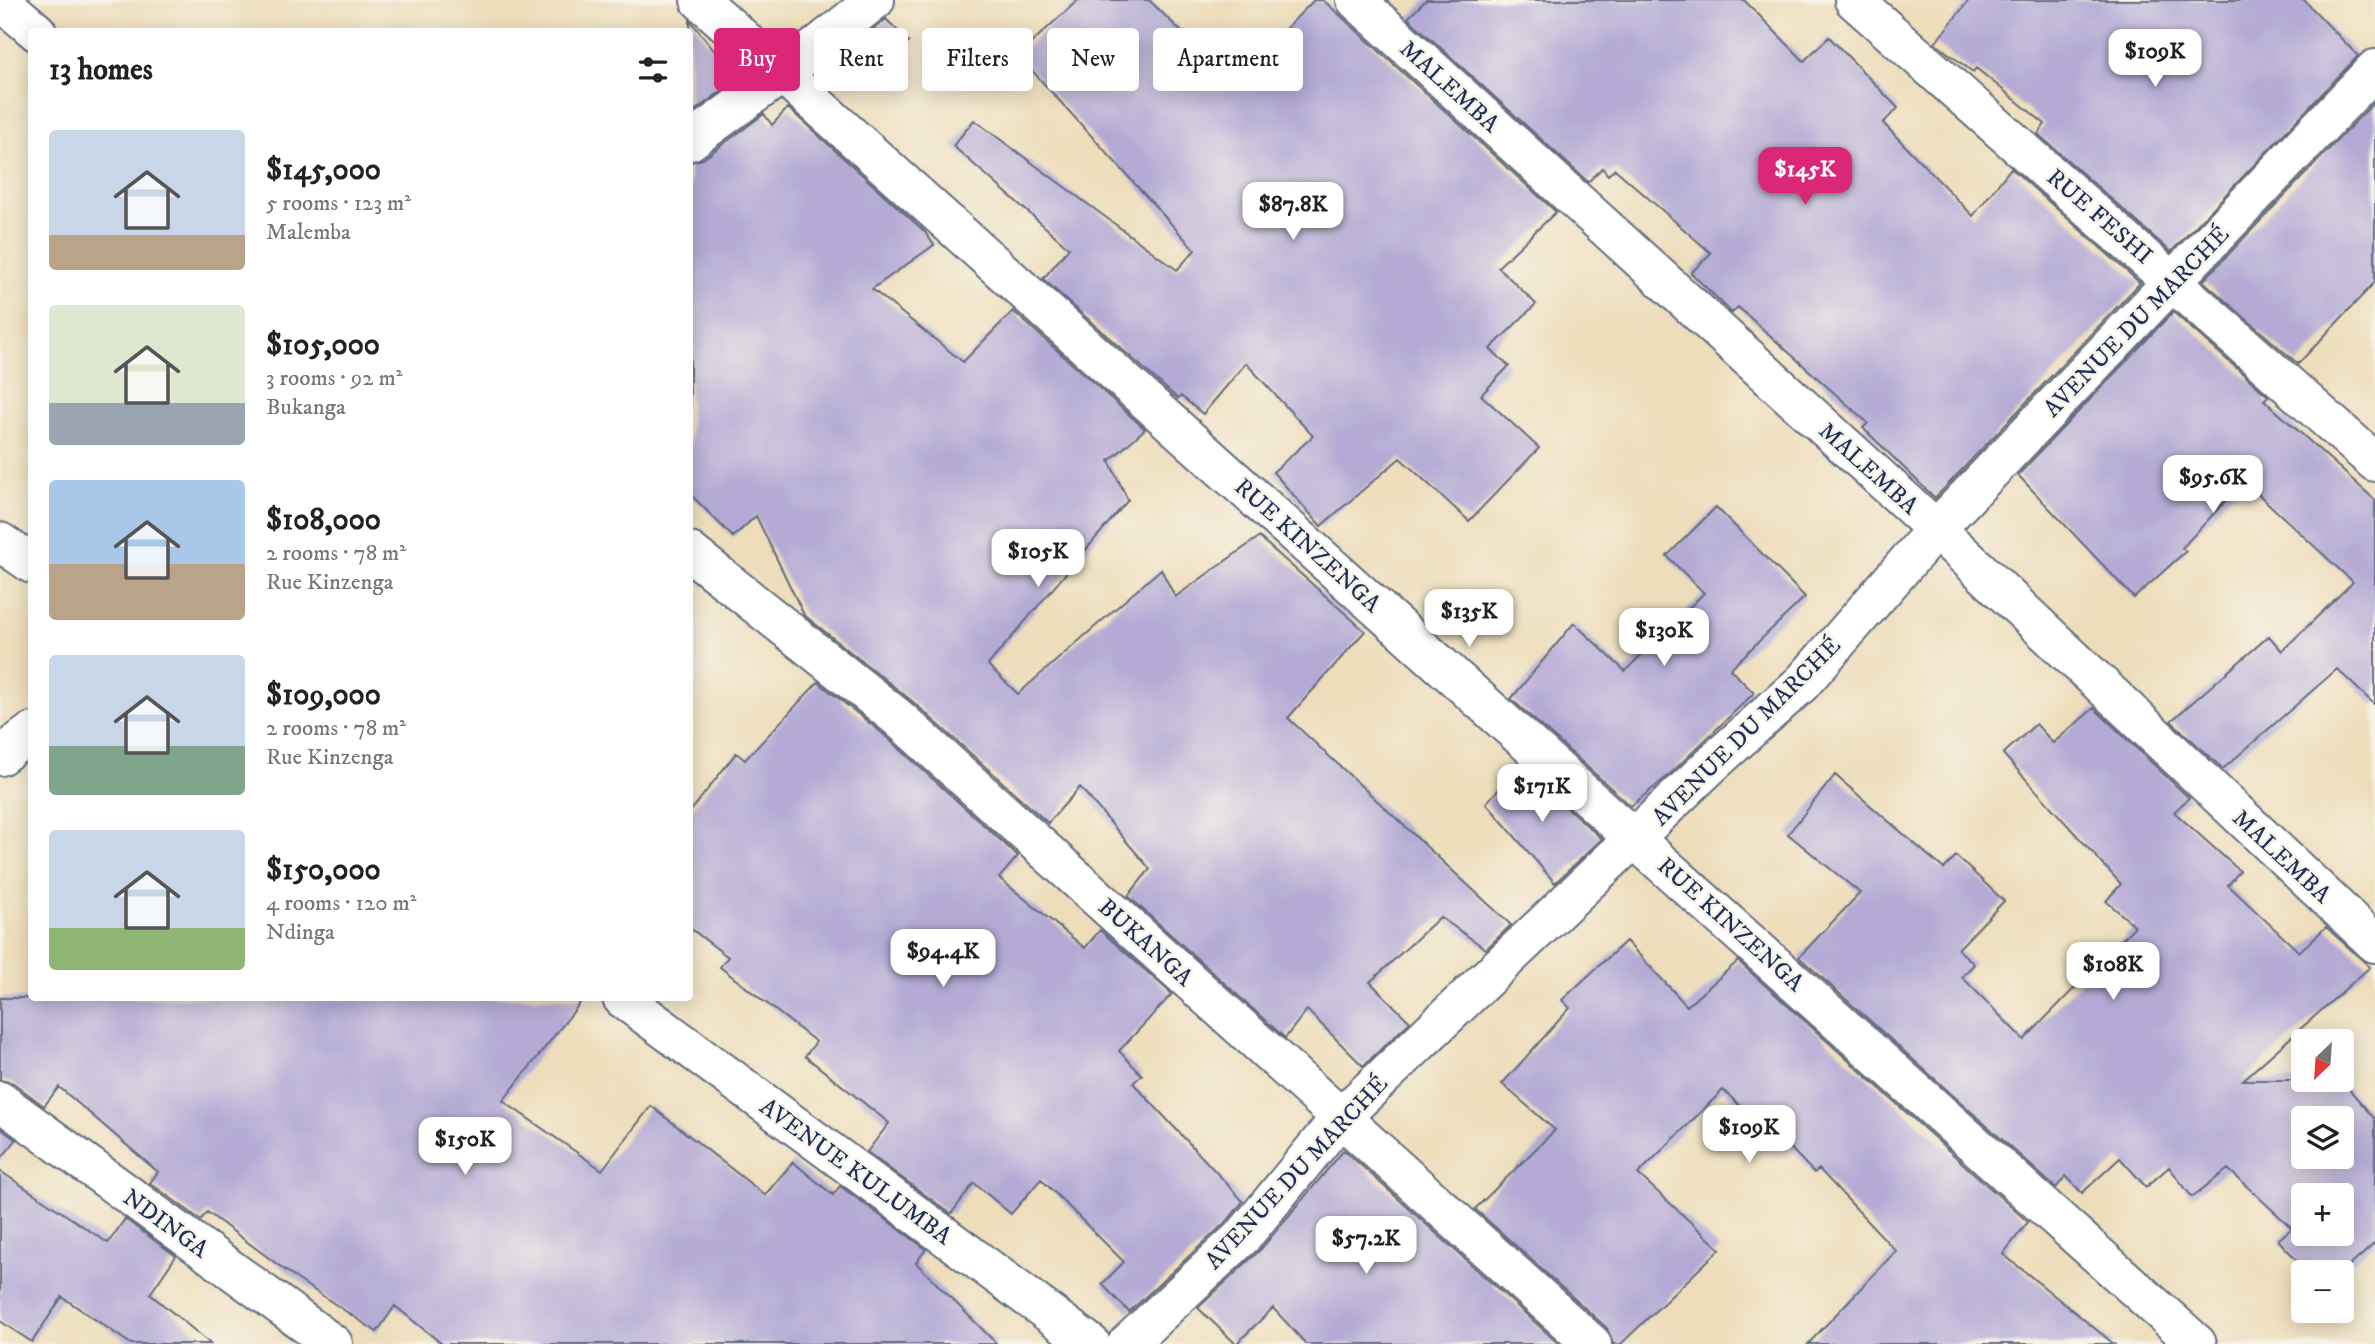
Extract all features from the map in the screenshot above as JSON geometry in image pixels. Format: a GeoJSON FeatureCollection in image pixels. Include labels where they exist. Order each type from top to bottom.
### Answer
{"type":"FeatureCollection","features":[{"type":"Feature","properties":{"kind":"street"},"geometry":{"type":"LineString","coordinates":[[0,0],[32,28]]}},
{"type":"Feature","properties":{"kind":"street","name":"RUE KINZENGA"},"geometry":{"type":"LineString","coordinates":[[700,0],[731,28]]}},
{"type":"Feature","properties":{"kind":"street"},"geometry":{"type":"LineString","coordinates":[[800,60],[874,0]]}},
{"type":"Feature","properties":{"kind":"street","name":"MALEMBA"},"geometry":{"type":"LineString","coordinates":[[1356,0],[1936,529],[2375,943]]}},
{"type":"Feature","properties":{"kind":"street","name":"RUE FESHI"},"geometry":{"type":"LineString","coordinates":[[1854,0],[2375,462]]}},
{"type":"Feature","properties":{"kind":"street","name":"AVENUE DU MARCHÉ"},"geometry":{"type":"LineString","coordinates":[[1127,1344],[1244,1235],[1340,1118],[1637,839],[1714,762],[1802,683],[1936,529],[2375,69]]}},
{"type":"Feature","properties":{"kind":"street","name":"RUE KINZENGA"},"geometry":{"type":"LineString","coordinates":[[800,90],[2197,1344]]}},
{"type":"Feature","properties":{"kind":"street"},"geometry":{"type":"LineString","coordinates":[[693,139],[759,91]]}},
{"type":"Feature","properties":{"kind":"street"},"geometry":{"type":"LineString","coordinates":[[0,542],[28,561]]}},
{"type":"Feature","properties":{"kind":"street","name":"BUKANGA"},"geometry":{"type":"LineString","coordinates":[[693,554],[897,717],[1592,1344]]}},
{"type":"Feature","properties":{"kind":"street"},"geometry":{"type":"LineString","coordinates":[[0,756],[28,735]]}},
{"type":"Feature","properties":{"kind":"street","name":"AVENUE KULUMBA"},"geometry":{"type":"LineString","coordinates":[[626,1001],[1091,1344]]}},
{"type":"Feature","properties":{"kind":"street","name":"NDINGA"},"geometry":{"type":"LineString","coordinates":[[0,1101],[332,1344]]}},
{"type":"Feature","properties":{"kind":"building"},"geometry":{"type":"Polygon","coordinates":[[[1078,0],[1149,0],[1178,28],[1153,28],[1153,91],[1303,91],[1303,28],[1286,28],[1314,0],[1323,0],[1556,212],[1498,267],[1536,304],[1490,349],[1509,366],[1481,395],[1539,448],[1469,521],[1400,458],[1321,526],[1273,472],[1313,436],[1246,363],[1203,414],[1181,396],[1178,399],[1043,279],[1069,248],[953,146],[974,120],[1177,270],[1195,250],[1051,91],[1139,91],[1139,28],[1047,28],[1078,0]]]}},
{"type":"Feature","properties":{"kind":"building"},"geometry":{"type":"Polygon","coordinates":[[[1426,0],[1744,0],[1804,61],[1829,37],[1898,108],[1883,123],[1973,216],[2011,168],[2140,283],[1935,498],[1863,428],[1868,423],[1738,307],[1732,313],[1691,273],[1711,253],[1615,169],[1608,175],[1602,168],[1588,182],[1408,18],[1426,0]]]}},
{"type":"Feature","properties":{"kind":"building"},"geometry":{"type":"Polygon","coordinates":[[[1969,0],[2304,0],[2358,56],[2171,252],[2038,134],[2045,124],[1976,68],[1973,72],[1935,43],[1969,0]]]}},
{"type":"Feature","properties":{"kind":"building"},"geometry":{"type":"Polygon","coordinates":[[[886,19],[895,28],[875,28],[886,19]]]}},
{"type":"Feature","properties":{"kind":"building"},"geometry":{"type":"Polygon","coordinates":[[[690,20],[714,51],[714,91],[722,91],[693,112],[693,28],[690,28],[690,20]]]}},
{"type":"Feature","properties":{"kind":"building"},"geometry":{"type":"Polygon","coordinates":[[[1047,28],[1047,87],[1033,72],[1033,41],[1047,28]]]}},
{"type":"Feature","properties":{"kind":"building"},"geometry":{"type":"Polygon","coordinates":[[[2375,101],[2375,282],[2298,364],[2203,281],[2375,101]]]}},
{"type":"Feature","properties":{"kind":"building"},"geometry":{"type":"Polygon","coordinates":[[[788,108],[924,231],[934,245],[872,289],[963,362],[1013,311],[1145,429],[1109,461],[1128,500],[988,665],[1018,694],[1161,569],[1175,597],[1259,537],[1365,631],[1288,718],[1511,925],[1486,949],[1440,917],[1370,982],[1410,1022],[1363,1066],[1307,1010],[1285,1038],[1128,896],[1150,869],[1080,787],[1048,823],[912,701],[804,615],[756,516],[733,537],[693,497],[693,161],[703,159],[764,114],[772,125],[788,108]]]}},
{"type":"Feature","properties":{"kind":"building"},"geometry":{"type":"Polygon","coordinates":[[[2173,312],[2268,396],[2264,400],[2375,500],[2375,705],[2337,669],[2223,769],[2171,721],[2269,636],[2282,651],[2353,582],[2244,481],[2182,548],[2186,551],[2134,598],[2018,475],[2173,312]]]}},
{"type":"Feature","properties":{"kind":"building"},"geometry":{"type":"Polygon","coordinates":[[[1716,507],[1805,597],[1730,669],[1754,693],[1668,776],[1631,806],[1511,699],[1574,623],[1625,671],[1704,593],[1667,556],[1716,507]]]}},
{"type":"Feature","properties":{"kind":"building"},"geometry":{"type":"Polygon","coordinates":[[[818,682],[883,734],[1018,856],[999,878],[1085,948],[1100,930],[1172,994],[1119,1051],[1142,1075],[1133,1083],[1243,1201],[1228,1220],[1129,1312],[1102,1284],[1124,1262],[1041,1179],[1011,1214],[974,1183],[951,1214],[867,1152],[889,1123],[805,1056],[816,1042],[720,967],[728,957],[693,930],[693,808],[736,753],[745,760],[818,682]]]}},
{"type":"Feature","properties":{"kind":"building"},"geometry":{"type":"Polygon","coordinates":[[[2094,708],[2189,798],[2174,812],[2240,871],[2228,885],[2299,952],[2326,927],[2370,967],[2300,1029],[2291,1029],[2291,1037],[2243,1080],[2291,1080],[2291,1092],[2351,1092],[2375,1119],[2375,1243],[2354,1262],[2297,1260],[2278,1240],[2291,1229],[2291,1246],[2354,1246],[2354,1183],[2291,1183],[2291,1227],[2228,1169],[2192,1197],[2169,1167],[2146,1187],[2120,1158],[2082,1193],[2066,1176],[2056,1188],[1799,957],[1860,893],[1788,834],[1835,775],[1944,869],[1956,856],[2004,901],[1958,949],[1974,964],[1962,977],[2024,1040],[2135,926],[2106,901],[2121,884],[2003,754],[2036,724],[2053,743],[2094,708]]]}},
{"type":"Feature","properties":{"kind":"building"},"geometry":{"type":"Polygon","coordinates":[[[1520,766],[1602,839],[1555,883],[1486,803],[1520,766]]]}},
{"type":"Feature","properties":{"kind":"building"},"geometry":{"type":"Polygon","coordinates":[[[1626,941],[1687,1006],[1738,961],[2028,1222],[2003,1254],[2114,1344],[1808,1344],[1896,1251],[1819,1169],[1814,1173],[1784,1141],[1781,1144],[1723,1090],[1638,1174],[1720,1249],[1621,1344],[1613,1344],[1607,1328],[1475,1209],[1555,1130],[1502,1084],[1570,1008],[1562,1000],[1626,941]]]}},
{"type":"Feature","properties":{"kind":"building"},"geometry":{"type":"Polygon","coordinates":[[[0,998],[28,998],[28,1001],[582,1001],[503,1101],[602,1170],[651,1106],[765,1195],[793,1162],[833,1195],[840,1186],[926,1249],[916,1263],[997,1344],[442,1344],[395,1306],[377,1332],[297,1279],[207,1212],[201,1220],[150,1183],[158,1172],[59,1087],[44,1106],[13,1083],[0,1080],[0,998]]]}},
{"type":"Feature","properties":{"kind":"building"},"geometry":{"type":"Polygon","coordinates":[[[0,1128],[16,1140],[0,1160],[0,1128]]]}},
{"type":"Feature","properties":{"kind":"building"},"geometry":{"type":"Polygon","coordinates":[[[1344,1150],[1559,1344],[1306,1344],[1273,1308],[1236,1344],[1198,1308],[1261,1249],[1344,1150]]]}},
{"type":"Feature","properties":{"kind":"building"},"geometry":{"type":"Polygon","coordinates":[[[0,1171],[108,1243],[125,1219],[176,1256],[150,1294],[211,1344],[131,1344],[62,1297],[32,1342],[0,1321],[0,1171]]]}}]}
